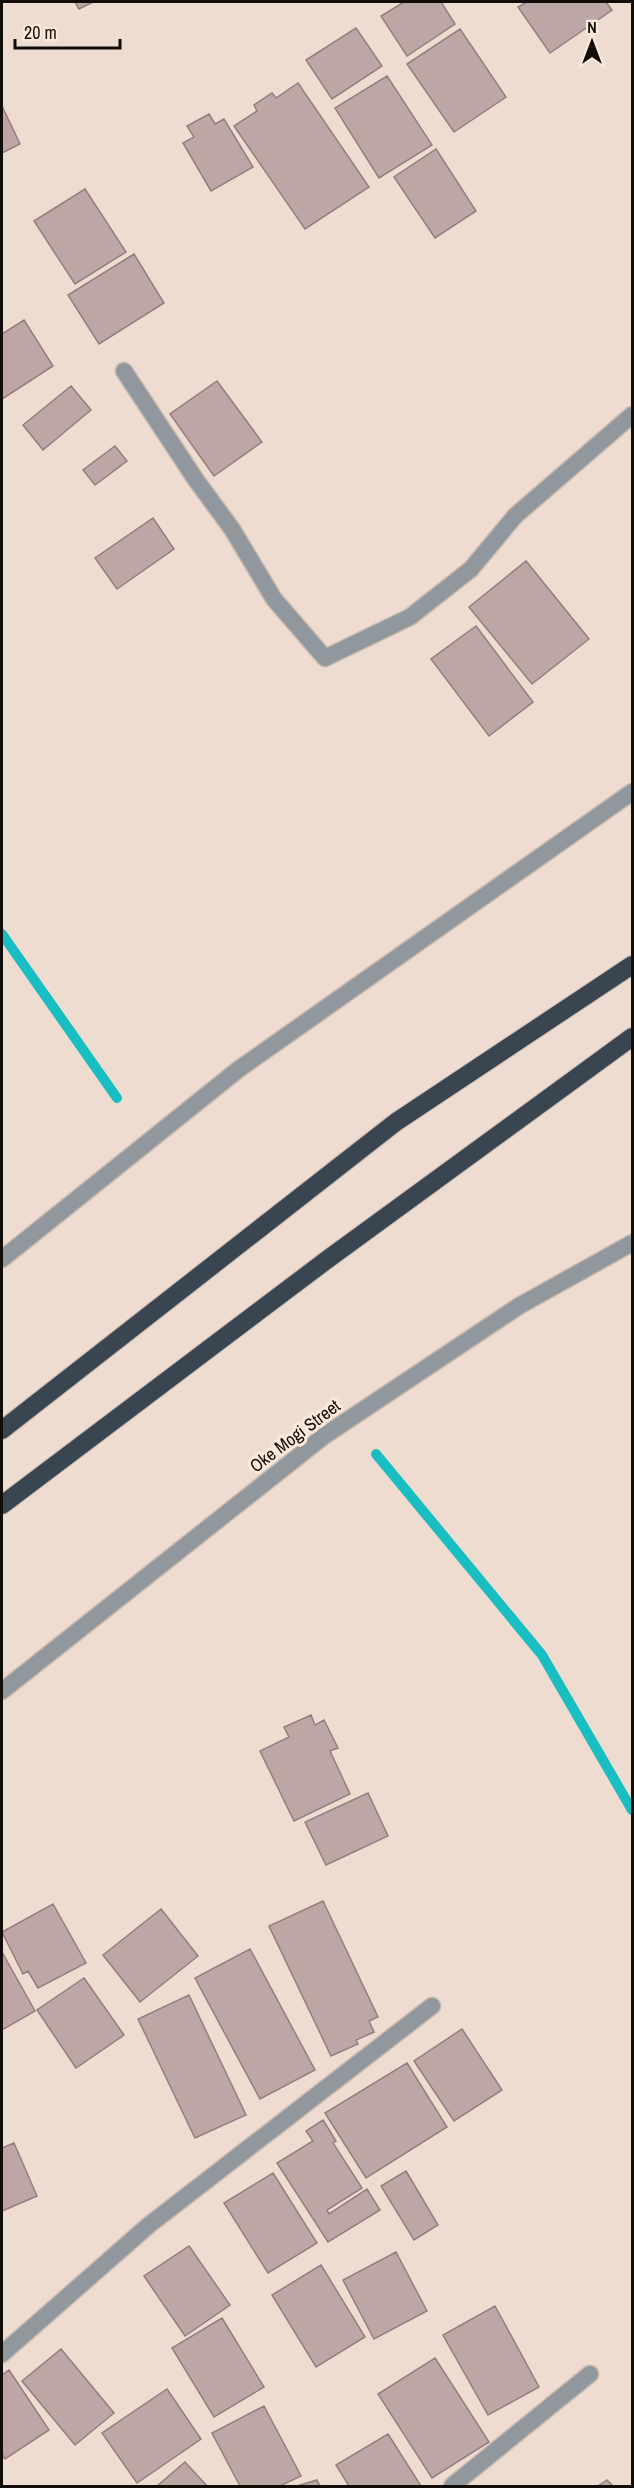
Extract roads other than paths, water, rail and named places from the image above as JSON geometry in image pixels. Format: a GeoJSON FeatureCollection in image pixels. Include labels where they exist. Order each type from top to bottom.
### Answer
{"type":"FeatureCollection","features":[{"type":"Feature","properties":{"kind":"highway"},"geometry":{"type":"LineString","coordinates":[[2,1431],[396,1122],[633,965]]}},
{"type":"Feature","properties":{"kind":"highway"},"geometry":{"type":"LineString","coordinates":[[2,1505],[337,1252],[633,1037]]}},
{"type":"Feature","properties":{"kind":"street"},"geometry":{"type":"LineString","coordinates":[[124,371],[196,480],[232,529],[274,599],[325,658],[410,617],[454,583],[471,569],[515,516],[633,415]]}},
{"type":"Feature","properties":{"kind":"street"},"geometry":{"type":"LineString","coordinates":[[2,1259],[239,1069],[633,792]]}},
{"type":"Feature","properties":{"kind":"street","name":"Oke Mogi Street"},"geometry":{"type":"LineString","coordinates":[[2,1691],[324,1436],[519,1306],[633,1243]]}},
{"type":"Feature","properties":{"kind":"street"},"geometry":{"type":"LineString","coordinates":[[2,2354],[149,2225],[432,2006]]}},
{"type":"Feature","properties":{"kind":"street"},"geometry":{"type":"LineString","coordinates":[[452,2487],[590,2374]]}},
{"type":"Feature","properties":{"kind":"waterway"},"geometry":{"type":"LineString","coordinates":[[2,934],[117,1098]]}},
{"type":"Feature","properties":{"kind":"waterway"},"geometry":{"type":"LineString","coordinates":[[376,1454],[542,1655],[632,1810]]}}]}
